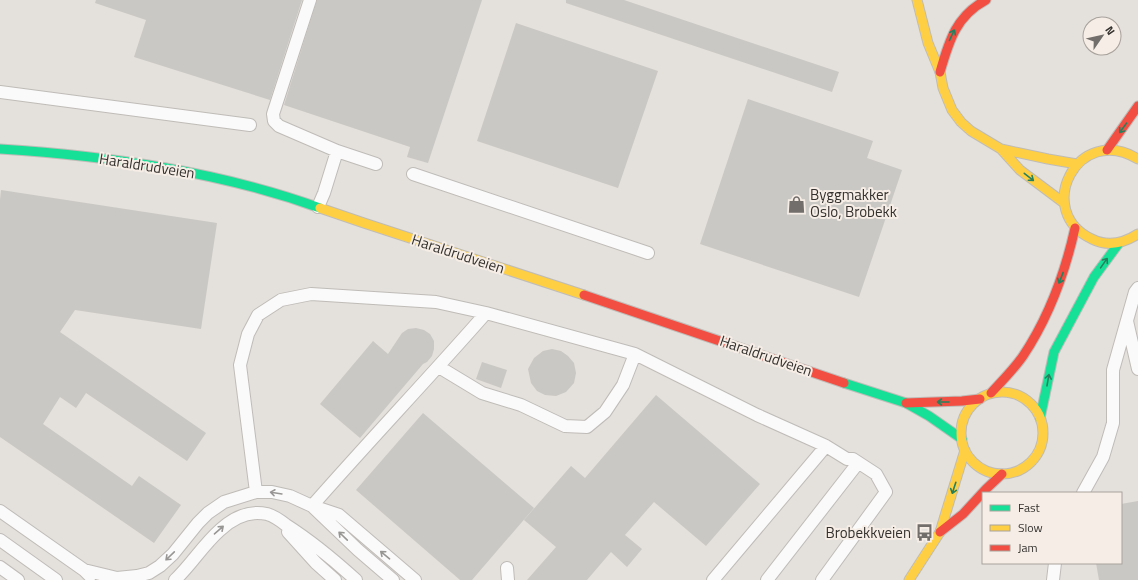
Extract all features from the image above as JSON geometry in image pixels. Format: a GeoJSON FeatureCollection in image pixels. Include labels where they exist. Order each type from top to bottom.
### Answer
{"type":"FeatureCollection","features":[{"type":"Feature","properties":{"kind":"main road"},"geometry":{"type":"LineString","coordinates":[[917,0],[928,43],[940,72],[942,88],[952,110],[961,122],[971,131],[1001,149],[1035,157],[1077,164]]}},
{"type":"Feature","properties":{"kind":"main road"},"geometry":{"type":"LineString","coordinates":[[940,72],[947,48],[959,22],[980,2],[986,0]]}},
{"type":"Feature","properties":{"kind":"main road"},"geometry":{"type":"LineString","coordinates":[[1107,150],[1138,106]]}},
{"type":"Feature","properties":{"kind":"main road","name":"Haraldrudveien"},"geometry":{"type":"LineString","coordinates":[[0,149],[58,153],[144,164],[181,170],[259,189],[639,313],[881,395],[906,402],[962,402],[980,399]]}},
{"type":"Feature","properties":{"kind":"main road"},"geometry":{"type":"LineString","coordinates":[[1001,149],[1020,170],[1064,203]]}},
{"type":"Feature","properties":{"kind":"main road"},"geometry":{"type":"LineString","coordinates":[[1138,159],[1117,151],[1107,150],[1091,154],[1077,164],[1070,173],[1064,192],[1064,203],[1070,220],[1075,228],[1090,239],[1109,244],[1131,239],[1138,234]]}},
{"type":"Feature","properties":{"kind":"main road"},"geometry":{"type":"LineString","coordinates":[[991,394],[1010,373],[1022,356],[1045,316],[1062,277],[1075,228]]}},
{"type":"Feature","properties":{"kind":"main road"},"geometry":{"type":"LineString","coordinates":[[1040,418],[1054,352],[1094,277],[1118,243]]}},
{"type":"Feature","properties":{"kind":"main road"},"geometry":{"type":"LineString","coordinates":[[1001,392],[1020,396],[1036,409],[1043,428],[1041,448],[1036,456],[1030,464],[1021,470],[1012,473],[1002,474],[990,472],[980,467],[971,460],[965,450],[962,439],[962,427],[965,416],[971,406],[980,399],[991,394],[1001,392]]}},
{"type":"Feature","properties":{"kind":"main road","name":"Haraldrudveien"},"geometry":{"type":"LineString","coordinates":[[906,402],[962,439]]}},
{"type":"Feature","properties":{"kind":"main road"},"geometry":{"type":"LineString","coordinates":[[909,580],[940,532],[965,450]]}},
{"type":"Feature","properties":{"kind":"main road"},"geometry":{"type":"LineString","coordinates":[[983,492],[1002,474]]}},
{"type":"Feature","properties":{"kind":"main road"},"geometry":{"type":"LineString","coordinates":[[940,532],[963,514],[982,493]]}},
{"type":"Feature","properties":{"kind":"lane"},"geometry":{"type":"LineString","coordinates":[[310,0],[273,114],[274,121],[279,126],[337,151],[376,164]]}},
{"type":"Feature","properties":{"kind":"lane"},"geometry":{"type":"LineString","coordinates":[[0,92],[250,125]]}},
{"type":"Feature","properties":{"kind":"lane"},"geometry":{"type":"LineString","coordinates":[[318,207],[337,151]]}},
{"type":"Feature","properties":{"kind":"lane"},"geometry":{"type":"LineString","coordinates":[[413,174],[648,253]]}},
{"type":"Feature","properties":{"kind":"lane"},"geometry":{"type":"LineString","coordinates":[[1084,492],[1103,457],[1113,423],[1113,370],[1135,292],[1138,288]]}},
{"type":"Feature","properties":{"kind":"lane"},"geometry":{"type":"LineString","coordinates":[[256,492],[240,365],[248,334],[258,315],[281,300],[311,294],[436,302],[486,313],[635,354],[757,415],[826,446],[847,459],[853,459],[876,474],[886,492],[822,580]]}},
{"type":"Feature","properties":{"kind":"lane"},"geometry":{"type":"LineString","coordinates":[[312,506],[439,367],[486,313]]}},
{"type":"Feature","properties":{"kind":"lane"},"geometry":{"type":"LineString","coordinates":[[1127,319],[1138,368]]}},
{"type":"Feature","properties":{"kind":"lane"},"geometry":{"type":"LineString","coordinates":[[439,367],[482,393],[521,405],[565,426],[586,427],[605,412],[623,385],[635,354]]}},
{"type":"Feature","properties":{"kind":"lane"},"geometry":{"type":"LineString","coordinates":[[713,580],[826,446]]}},
{"type":"Feature","properties":{"kind":"lane"},"geometry":{"type":"LineString","coordinates":[[767,580],[858,463]]}},
{"type":"Feature","properties":{"kind":"lane"},"geometry":{"type":"LineString","coordinates":[[84,570],[116,578],[149,573],[160,566],[173,554],[208,513],[224,502],[256,492],[272,492],[290,496],[312,506],[339,515],[415,580]]}},
{"type":"Feature","properties":{"kind":"lane"},"geometry":{"type":"LineString","coordinates":[[312,506],[358,550],[393,580]]}},
{"type":"Feature","properties":{"kind":"lane"},"geometry":{"type":"LineString","coordinates":[[0,511],[84,570],[93,580]]}},
{"type":"Feature","properties":{"kind":"lane"},"geometry":{"type":"LineString","coordinates":[[175,580],[211,538],[235,518],[258,514],[268,514],[275,518],[324,552],[356,580]]}},
{"type":"Feature","properties":{"kind":"lane"},"geometry":{"type":"LineString","coordinates":[[275,518],[316,563],[335,580]]}},
{"type":"Feature","properties":{"kind":"lane"},"geometry":{"type":"LineString","coordinates":[[0,540],[56,580]]}},
{"type":"Feature","properties":{"kind":"lane"},"geometry":{"type":"LineString","coordinates":[[1053,580],[1055,564]]}},
{"type":"Feature","properties":{"kind":"lane"},"geometry":{"type":"LineString","coordinates":[[507,568],[508,580]]}},
{"type":"Feature","properties":{"kind":"lane"},"geometry":{"type":"LineString","coordinates":[[1,570],[18,580]]}},
{"type":"Feature","properties":{"kind":"building"},"geometry":{"type":"Polygon","coordinates":[[[96,0],[302,0],[270,100],[134,57],[146,20],[95,3],[96,0]]]}},
{"type":"Feature","properties":{"kind":"building"},"geometry":{"type":"Polygon","coordinates":[[[317,0],[482,0],[428,163],[407,157],[410,147],[284,105],[317,0]]]}},
{"type":"Feature","properties":{"kind":"building"},"geometry":{"type":"Polygon","coordinates":[[[566,0],[624,0],[839,72],[832,92],[566,3],[566,0]]]}},
{"type":"Feature","properties":{"kind":"building"},"geometry":{"type":"Polygon","coordinates":[[[516,23],[658,71],[618,188],[477,141],[516,23]]]}},
{"type":"Feature","properties":{"kind":"building"},"geometry":{"type":"Polygon","coordinates":[[[748,99],[873,141],[867,158],[902,170],[859,297],[700,244],[748,99]]]}},
{"type":"Feature","properties":{"kind":"building"},"geometry":{"type":"Polygon","coordinates":[[[1,190],[217,223],[201,329],[75,310],[60,332],[206,433],[187,461],[86,393],[76,408],[60,397],[43,424],[132,486],[139,476],[181,505],[154,543],[0,437],[1,190]]]}},
{"type":"Feature","properties":{"kind":"building"},"geometry":{"type":"Polygon","coordinates":[[[416,328],[424,330],[430,334],[434,341],[432,356],[423,364],[360,438],[320,404],[373,341],[388,354],[402,333],[408,329],[416,328]]]}},
{"type":"Feature","properties":{"kind":"building"},"geometry":{"type":"Polygon","coordinates":[[[552,349],[561,351],[568,356],[574,363],[576,373],[574,383],[566,392],[556,396],[545,395],[537,391],[531,383],[528,369],[534,358],[543,351],[552,349]]]}},
{"type":"Feature","properties":{"kind":"building"},"geometry":{"type":"Polygon","coordinates":[[[482,362],[507,370],[501,388],[476,379],[482,362]]]}},
{"type":"Feature","properties":{"kind":"building"},"geometry":{"type":"Polygon","coordinates":[[[656,395],[760,484],[706,546],[654,502],[625,535],[642,549],[627,567],[611,552],[587,580],[527,580],[556,547],[524,520],[571,466],[585,478],[656,395]]]}},
{"type":"Feature","properties":{"kind":"building"},"geometry":{"type":"Polygon","coordinates":[[[423,413],[534,508],[472,580],[460,580],[356,490],[423,413]]]}},
{"type":"Feature","properties":{"kind":"building"},"geometry":{"type":"Polygon","coordinates":[[[1138,501],[1138,580],[1099,580],[1096,564],[1122,564],[1122,504],[1138,501]]]}},
{"type":"Feature","properties":{"kind":"traffic: fast"},"geometry":{"type":"LineString","coordinates":[[0,149],[81,156],[162,167],[242,184],[320,208]]}},
{"type":"Feature","properties":{"kind":"traffic: fast"},"geometry":{"type":"LineString","coordinates":[[1040,418],[1054,352],[1094,277],[1119,243]]}},
{"type":"Feature","properties":{"kind":"traffic: fast"},"geometry":{"type":"LineString","coordinates":[[844,383],[906,403],[929,416],[962,439]]}},
{"type":"Feature","properties":{"kind":"traffic: slow"},"geometry":{"type":"LineString","coordinates":[[917,0],[928,43],[940,72],[943,88],[952,110],[961,122],[971,131],[1001,149],[1020,170],[1064,203]]}},
{"type":"Feature","properties":{"kind":"traffic: slow"},"geometry":{"type":"LineString","coordinates":[[1001,149],[1077,164]]}},
{"type":"Feature","properties":{"kind":"traffic: slow"},"geometry":{"type":"LineString","coordinates":[[1138,159],[1116,151],[1097,152],[1081,161],[1070,175],[1065,192],[1066,210],[1075,226],[1092,239],[1104,243],[1116,243],[1127,240],[1138,234]]}},
{"type":"Feature","properties":{"kind":"traffic: slow"},"geometry":{"type":"LineString","coordinates":[[320,208],[584,295]]}},
{"type":"Feature","properties":{"kind":"traffic: slow"},"geometry":{"type":"LineString","coordinates":[[1002,392],[1018,395],[1031,404],[1040,417],[1043,433],[1040,449],[1031,462],[1018,471],[1002,474],[986,471],[973,462],[964,449],[961,433],[964,417],[973,404],[986,395],[1002,392]]}},
{"type":"Feature","properties":{"kind":"traffic: slow"},"geometry":{"type":"LineString","coordinates":[[909,580],[940,532],[965,450]]}},
{"type":"Feature","properties":{"kind":"traffic: jam"},"geometry":{"type":"LineString","coordinates":[[940,72],[955,30],[967,14],[986,0]]}},
{"type":"Feature","properties":{"kind":"traffic: jam"},"geometry":{"type":"LineString","coordinates":[[1107,150],[1138,106]]}},
{"type":"Feature","properties":{"kind":"traffic: jam"},"geometry":{"type":"LineString","coordinates":[[991,393],[1023,356],[1041,326],[1061,278],[1075,228]]}},
{"type":"Feature","properties":{"kind":"traffic: jam"},"geometry":{"type":"LineString","coordinates":[[584,295],[844,383]]}},
{"type":"Feature","properties":{"kind":"traffic: jam"},"geometry":{"type":"LineString","coordinates":[[906,403],[980,399]]}},
{"type":"Feature","properties":{"kind":"traffic: jam"},"geometry":{"type":"LineString","coordinates":[[983,492],[1002,474]]}},
{"type":"Feature","properties":{"kind":"traffic: jam"},"geometry":{"type":"LineString","coordinates":[[940,532],[963,514],[982,493]]}},
{"type":"Feature","properties":{"kind":"place","name":"Byggmakker Oslo, Brobekk"},"geometry":{"type":"Point","coordinates":[797,204]}},
{"type":"Feature","properties":{"kind":"place","name":"Brobekkveien"},"geometry":{"type":"Point","coordinates":[924,533]}}]}
